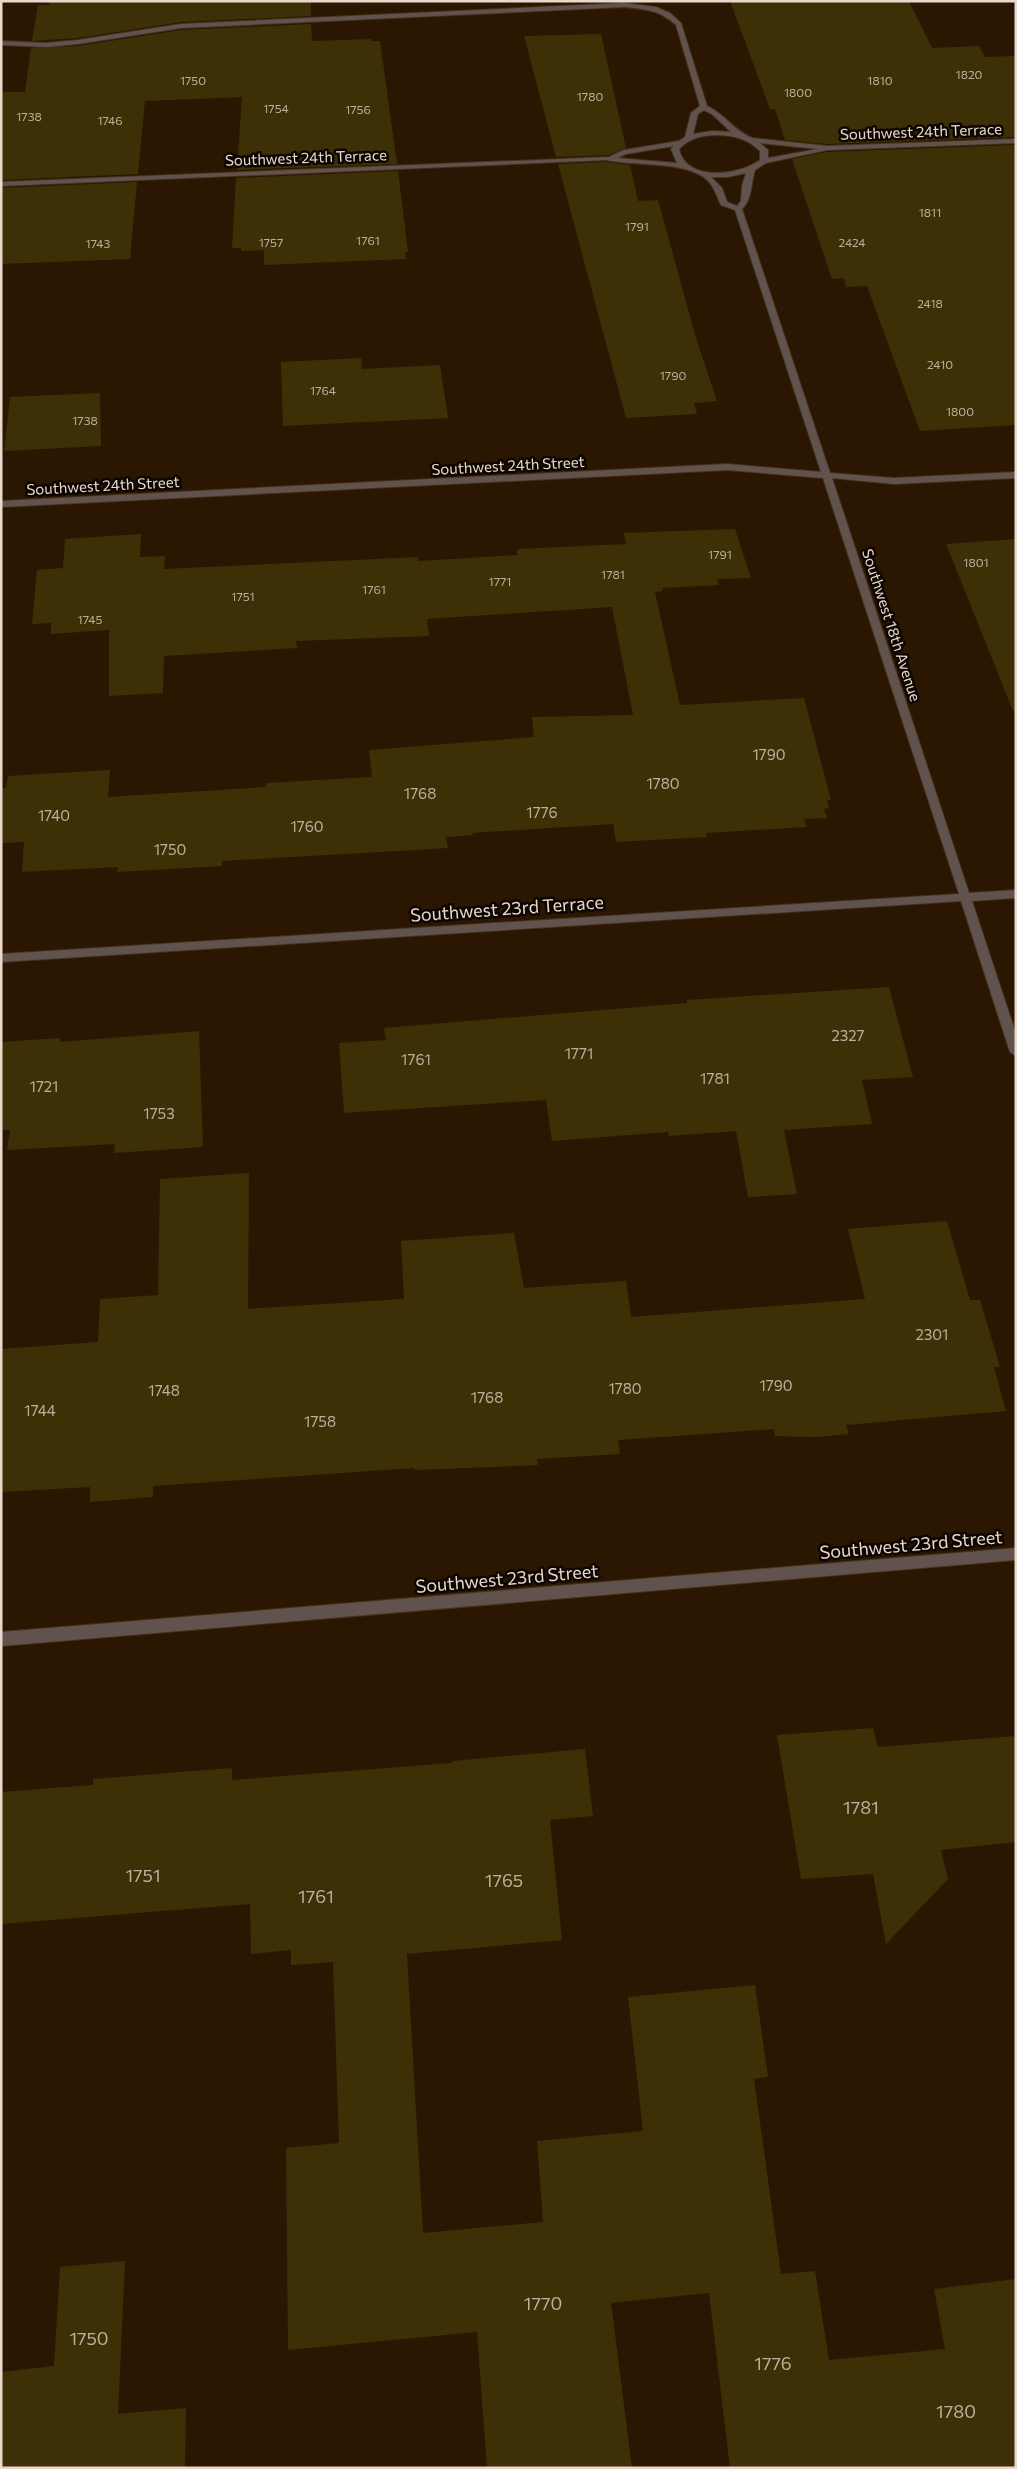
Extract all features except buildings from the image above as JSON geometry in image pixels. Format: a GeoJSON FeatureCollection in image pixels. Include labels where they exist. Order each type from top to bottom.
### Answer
{"type":"FeatureCollection","features":[{"type":"Feature","properties":{"kind":"street"},"geometry":{"type":"LineString","coordinates":[[1,43],[46,45],[78,42],[181,26],[624,5],[654,8],[668,14],[679,24],[704,107],[716,113],[738,135]]}},
{"type":"Feature","properties":{"kind":"street"},"geometry":{"type":"LineString","coordinates":[[689,137],[695,113],[704,107]]}},
{"type":"Feature","properties":{"kind":"street"},"geometry":{"type":"LineString","coordinates":[[685,166],[675,155],[675,149],[679,143],[689,137],[712,133],[738,135]]}},
{"type":"Feature","properties":{"kind":"street","name":"Southwest 24th Terrace"},"geometry":{"type":"LineString","coordinates":[[738,135],[752,140],[827,148]]}},
{"type":"Feature","properties":{"kind":"street"},"geometry":{"type":"LineString","coordinates":[[702,173],[728,175],[751,170],[764,160],[764,150],[752,140]]}},
{"type":"Feature","properties":{"kind":"street","name":"Southwest 24th Terrace"},"geometry":{"type":"LineString","coordinates":[[764,160],[827,148],[1016,140]]}},
{"type":"Feature","properties":{"kind":"street","name":"Southwest 24th Terrace"},"geometry":{"type":"LineString","coordinates":[[612,158],[624,152],[679,143]]}},
{"type":"Feature","properties":{"kind":"street","name":"Southwest 24th Terrace"},"geometry":{"type":"LineString","coordinates":[[1,184],[612,158],[625,162],[685,166],[702,173]]}},
{"type":"Feature","properties":{"kind":"street"},"geometry":{"type":"LineString","coordinates":[[702,173],[718,188],[724,204],[738,209],[745,202],[746,186],[751,170]]}},
{"type":"Feature","properties":{"kind":"street","name":"Southwest 18th Avenue"},"geometry":{"type":"LineString","coordinates":[[738,209],[1016,1052]]}},
{"type":"Feature","properties":{"kind":"street","name":"Southwest 24th Street"},"geometry":{"type":"LineString","coordinates":[[1,504],[727,467],[894,481],[1016,475]]}},
{"type":"Feature","properties":{"kind":"street","name":"Southwest 23rd Terrace"},"geometry":{"type":"LineString","coordinates":[[1,958],[1016,894]]}},
{"type":"Feature","properties":{"kind":"street","name":"Southwest 23rd Street"},"geometry":{"type":"LineString","coordinates":[[1,1639],[1016,1554]]}}]}
